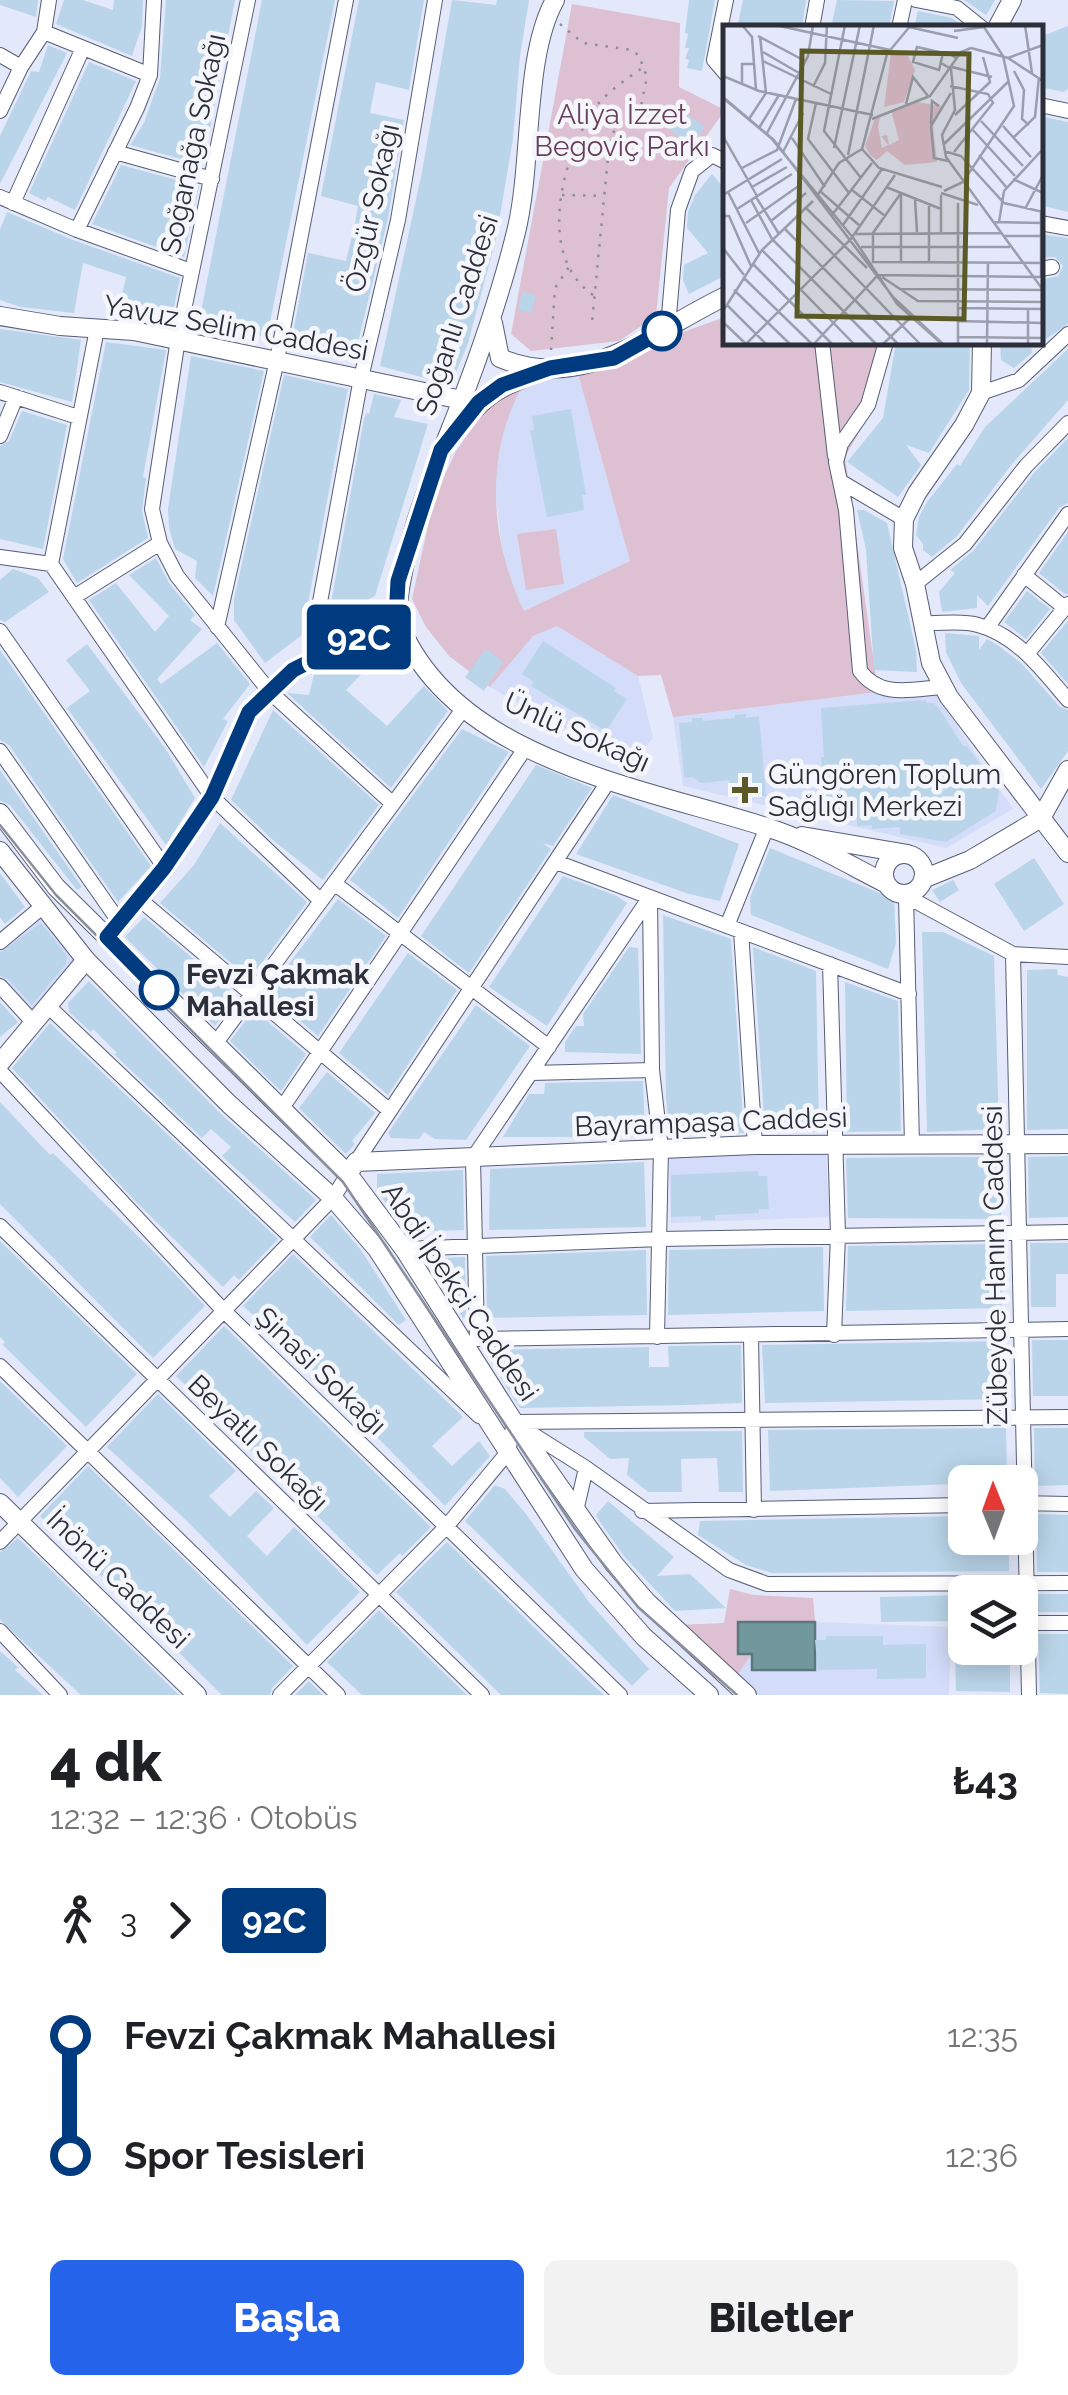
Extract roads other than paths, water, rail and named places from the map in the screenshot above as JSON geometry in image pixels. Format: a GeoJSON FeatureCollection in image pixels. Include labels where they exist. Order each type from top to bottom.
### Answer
{"type":"FeatureCollection","features":[{"type":"Feature","properties":{"kind":"street"},"geometry":{"type":"LineString","coordinates":[[0,111],[44,32],[49,0]]}},
{"type":"Feature","properties":{"kind":"street"},"geometry":{"type":"LineString","coordinates":[[77,230],[150,75],[154,0]]}},
{"type":"Feature","properties":{"kind":"street","name":"Soğanağa Sokağı"},"geometry":{"type":"LineString","coordinates":[[248,0],[178,339],[152,509],[160,543],[177,576],[216,627],[270,692],[393,804]]}},
{"type":"Feature","properties":{"kind":"street"},"geometry":{"type":"LineString","coordinates":[[216,627],[277,360],[346,0]]}},
{"type":"Feature","properties":{"kind":"street","name":"Özgür Sokağı"},"geometry":{"type":"LineString","coordinates":[[309,662],[361,378],[398,220],[436,0]]}},
{"type":"Feature","properties":{"kind":"street"},"geometry":{"type":"LineString","coordinates":[[723,70],[714,60],[726,0]]}},
{"type":"Feature","properties":{"kind":"street"},"geometry":{"type":"LineString","coordinates":[[813,25],[817,0]]}},
{"type":"Feature","properties":{"kind":"street"},"geometry":{"type":"LineString","coordinates":[[900,25],[905,0]]}},
{"type":"Feature","properties":{"kind":"street"},"geometry":{"type":"LineString","coordinates":[[916,0],[957,8],[978,25]]}},
{"type":"Feature","properties":{"kind":"street"},"geometry":{"type":"LineString","coordinates":[[999,25],[1012,0]]}},
{"type":"Feature","properties":{"kind":"street","name":"Soğanlı Caddesi"},"geometry":{"type":"LineString","coordinates":[[396,618],[398,581],[492,314],[516,230],[528,164],[536,65],[551,7]]}},
{"type":"Feature","properties":{"kind":"street"},"geometry":{"type":"LineString","coordinates":[[44,32],[150,75]]}},
{"type":"Feature","properties":{"kind":"street"},"geometry":{"type":"LineString","coordinates":[[83,48],[4,200],[192,271]]}},
{"type":"Feature","properties":{"kind":"street"},"geometry":{"type":"LineString","coordinates":[[0,55],[22,67]]}},
{"type":"Feature","properties":{"kind":"street"},"geometry":{"type":"LineString","coordinates":[[1043,106],[1068,111]]}},
{"type":"Feature","properties":{"kind":"street"},"geometry":{"type":"LineString","coordinates":[[116,152],[212,179]]}},
{"type":"Feature","properties":{"kind":"street"},"geometry":{"type":"LineString","coordinates":[[668,327],[678,210],[692,171],[712,155],[723,160]]}},
{"type":"Feature","properties":{"kind":"street"},"geometry":{"type":"LineString","coordinates":[[1043,224],[1068,228]]}},
{"type":"Feature","properties":{"kind":"street"},"geometry":{"type":"LineString","coordinates":[[441,450],[479,402],[502,385],[550,368],[614,358],[723,298]]}},
{"type":"Feature","properties":{"kind":"street"},"geometry":{"type":"LineString","coordinates":[[492,314],[500,358],[517,365],[550,368]]}},
{"type":"Feature","properties":{"kind":"street","name":"Yavuz Selim Caddesi"},"geometry":{"type":"LineString","coordinates":[[0,316],[178,339],[462,400]]}},
{"type":"Feature","properties":{"kind":"street"},"geometry":{"type":"LineString","coordinates":[[97,328],[51,564],[212,797],[321,901]]}},
{"type":"Feature","properties":{"kind":"street"},"geometry":{"type":"LineString","coordinates":[[980,393],[1019,380],[1068,334]]}},
{"type":"Feature","properties":{"kind":"street"},"geometry":{"type":"LineString","coordinates":[[822,345],[836,462],[843,483],[860,671],[869,684],[884,691],[943,687]]}},
{"type":"Feature","properties":{"kind":"street"},"geometry":{"type":"LineString","coordinates":[[836,462],[841,444],[868,404],[885,345]]}},
{"type":"Feature","properties":{"kind":"street"},"geometry":{"type":"LineString","coordinates":[[982,345],[980,393],[904,518],[903,548],[915,584],[931,663],[943,687],[1068,853]]}},
{"type":"Feature","properties":{"kind":"street"},"geometry":{"type":"LineString","coordinates":[[0,392],[78,417]]}},
{"type":"Feature","properties":{"kind":"street"},"geometry":{"type":"LineString","coordinates":[[0,436],[16,397]]}},
{"type":"Feature","properties":{"kind":"street"},"geometry":{"type":"LineString","coordinates":[[915,584],[964,544],[1026,466],[1068,424]]}},
{"type":"Feature","properties":{"kind":"street"},"geometry":{"type":"LineString","coordinates":[[843,483],[904,518]]}},
{"type":"Feature","properties":{"kind":"street"},"geometry":{"type":"LineString","coordinates":[[986,628],[1068,514]]}},
{"type":"Feature","properties":{"kind":"street"},"geometry":{"type":"LineString","coordinates":[[74,597],[160,543]]}},
{"type":"Feature","properties":{"kind":"street"},"geometry":{"type":"LineString","coordinates":[[0,557],[51,564]]}},
{"type":"Feature","properties":{"kind":"street"},"geometry":{"type":"LineString","coordinates":[[1024,575],[1066,606],[1027,654]]}},
{"type":"Feature","properties":{"kind":"street"},"geometry":{"type":"LineString","coordinates":[[0,751],[113,930],[164,868],[212,797],[249,712],[293,670],[396,618]]}},
{"type":"Feature","properties":{"kind":"street","name":"Ünlü Sokağı"},"geometry":{"type":"LineString","coordinates":[[396,618],[405,642],[452,700],[506,738],[608,782],[774,830]]}},
{"type":"Feature","properties":{"kind":"street"},"geometry":{"type":"LineString","coordinates":[[923,623],[976,624],[986,628],[1027,654],[1068,700]]}},
{"type":"Feature","properties":{"kind":"street"},"geometry":{"type":"LineString","coordinates":[[0,632],[164,868]]}},
{"type":"Feature","properties":{"kind":"street"},"geometry":{"type":"LineString","coordinates":[[214,1044],[464,708]]}},
{"type":"Feature","properties":{"kind":"street"},"geometry":{"type":"LineString","coordinates":[[282,1108],[526,746]]}},
{"type":"Feature","properties":{"kind":"street"},"geometry":{"type":"LineString","coordinates":[[912,1144],[909,994],[899,892],[884,872],[890,860],[917,865],[970,860],[1042,818],[1068,770]]}},
{"type":"Feature","properties":{"kind":"street"},"geometry":{"type":"LineString","coordinates":[[0,1542],[333,1198],[608,782]]}},
{"type":"Feature","properties":{"kind":"street","name":"Abdi İpekçi Caddesi"},"geometry":{"type":"LineString","coordinates":[[0,814],[56,887],[113,930],[214,1044],[352,1168],[514,1422],[614,1564],[646,1601],[748,1695]]}},
{"type":"Feature","properties":{"kind":"street"},"geometry":{"type":"LineString","coordinates":[[774,830],[917,865]]}},
{"type":"Feature","properties":{"kind":"street"},"geometry":{"type":"LineString","coordinates":[[774,830],[1013,954],[1068,957]]}},
{"type":"Feature","properties":{"kind":"street"},"geometry":{"type":"LineString","coordinates":[[755,1145],[734,928],[774,830]]}},
{"type":"Feature","properties":{"kind":"street","name":"Abdi İpekçi Caddesi"},"geometry":{"type":"LineString","coordinates":[[1,854],[86,960],[229,1104],[333,1198],[377,1249],[584,1569],[644,1637],[709,1695]]}},
{"type":"Feature","properties":{"kind":"street"},"geometry":{"type":"LineString","coordinates":[[556,862],[909,994]]}},
{"type":"Feature","properties":{"kind":"street"},"geometry":{"type":"LineString","coordinates":[[899,892],[916,890],[917,865]]}},
{"type":"Feature","properties":{"kind":"street"},"geometry":{"type":"LineString","coordinates":[[334,883],[549,1047]]}},
{"type":"Feature","properties":{"kind":"street"},"geometry":{"type":"LineString","coordinates":[[650,897],[473,1158],[476,1339],[1068,1329]]}},
{"type":"Feature","properties":{"kind":"street"},"geometry":{"type":"LineString","coordinates":[[650,897],[652,1070],[661,1149],[658,1337]]}},
{"type":"Feature","properties":{"kind":"street"},"geometry":{"type":"LineString","coordinates":[[138,898],[390,1111]]}},
{"type":"Feature","properties":{"kind":"street"},"geometry":{"type":"LineString","coordinates":[[0,942],[42,907]]}},
{"type":"Feature","properties":{"kind":"street","name":"Zübeyde Hanım Caddesi"},"geometry":{"type":"LineString","coordinates":[[1013,954],[1022,1465]]}},
{"type":"Feature","properties":{"kind":"street"},"geometry":{"type":"LineString","coordinates":[[0,1063],[86,960]]}},
{"type":"Feature","properties":{"kind":"street"},"geometry":{"type":"LineString","coordinates":[[830,964],[838,1235],[834,1335]]}},
{"type":"Feature","properties":{"kind":"street"},"geometry":{"type":"LineString","coordinates":[[0,986],[34,1022]]}},
{"type":"Feature","properties":{"kind":"street"},"geometry":{"type":"LineString","coordinates":[[46,1005],[491,1427]]}},
{"type":"Feature","properties":{"kind":"street"},"geometry":{"type":"LineString","coordinates":[[531,1074],[652,1070]]}},
{"type":"Feature","properties":{"kind":"street","name":"Şinasi Sokağı"},"geometry":{"type":"LineString","coordinates":[[0,1072],[223,1310],[620,1695]]}},
{"type":"Feature","properties":{"kind":"street","name":"Bayrampaşa Caddesi"},"geometry":{"type":"LineString","coordinates":[[352,1168],[473,1158],[755,1145],[1068,1144]]}},
{"type":"Feature","properties":{"kind":"street","name":"Beyatlı Sokağı"},"geometry":{"type":"LineString","coordinates":[[0,1226],[482,1695]]}},
{"type":"Feature","properties":{"kind":"street"},"geometry":{"type":"LineString","coordinates":[[404,1249],[660,1239],[1068,1232]]}},
{"type":"Feature","properties":{"kind":"street"},"geometry":{"type":"LineString","coordinates":[[752,1336],[754,1510]]}},
{"type":"Feature","properties":{"kind":"street"},"geometry":{"type":"LineString","coordinates":[[0,1366],[338,1695]]}},
{"type":"Feature","properties":{"kind":"street"},"geometry":{"type":"LineString","coordinates":[[514,1422],[1068,1417]]}},
{"type":"Feature","properties":{"kind":"street"},"geometry":{"type":"LineString","coordinates":[[280,1695],[446,1527],[508,1452],[514,1422]]}},
{"type":"Feature","properties":{"kind":"street"},"geometry":{"type":"LineString","coordinates":[[514,1422],[729,1570],[768,1584],[948,1583]]}},
{"type":"Feature","properties":{"kind":"street"},"geometry":{"type":"LineString","coordinates":[[576,1511],[586,1468]]}},
{"type":"Feature","properties":{"kind":"street","name":"İnönü Caddesi"},"geometry":{"type":"LineString","coordinates":[[0,1503],[196,1695]]}},
{"type":"Feature","properties":{"kind":"street"},"geometry":{"type":"LineString","coordinates":[[1038,1503],[1068,1504]]}},
{"type":"Feature","properties":{"kind":"street"},"geometry":{"type":"LineString","coordinates":[[642,1511],[948,1505]]}},
{"type":"Feature","properties":{"kind":"street"},"geometry":{"type":"LineString","coordinates":[[1038,1582],[1068,1582]]}},
{"type":"Feature","properties":{"kind":"street"},"geometry":{"type":"LineString","coordinates":[[1038,1623],[1068,1622]]}},
{"type":"Feature","properties":{"kind":"street"},"geometry":{"type":"LineString","coordinates":[[0,1631],[60,1695]]}},
{"type":"Feature","properties":{"kind":"street","name":"Zübeyde Hanım Caddesi"},"geometry":{"type":"LineString","coordinates":[[1029,1665],[1029,1695]]}},
{"type":"Feature","properties":{"kind":"tram line"},"geometry":{"type":"LineString","coordinates":[[0,825],[56,895],[343,1182],[575,1529],[638,1607],[737,1695]]}},
{"type":"Feature","properties":{"kind":"place","name":"Güngören Toplum Sağlığı Merkezi"},"geometry":{"type":"Point","coordinates":[745,790]}},
{"type":"Feature","properties":{"kind":"place","name":"Fevzi Çakmak Mahallesi"},"geometry":{"type":"Point","coordinates":[159,990]}},
{"type":"Feature","properties":{"kind":"park label","name":"Aliya İzzet Begoviç Parkı"},"geometry":{"type":"Point","coordinates":[622,130]}}]}
